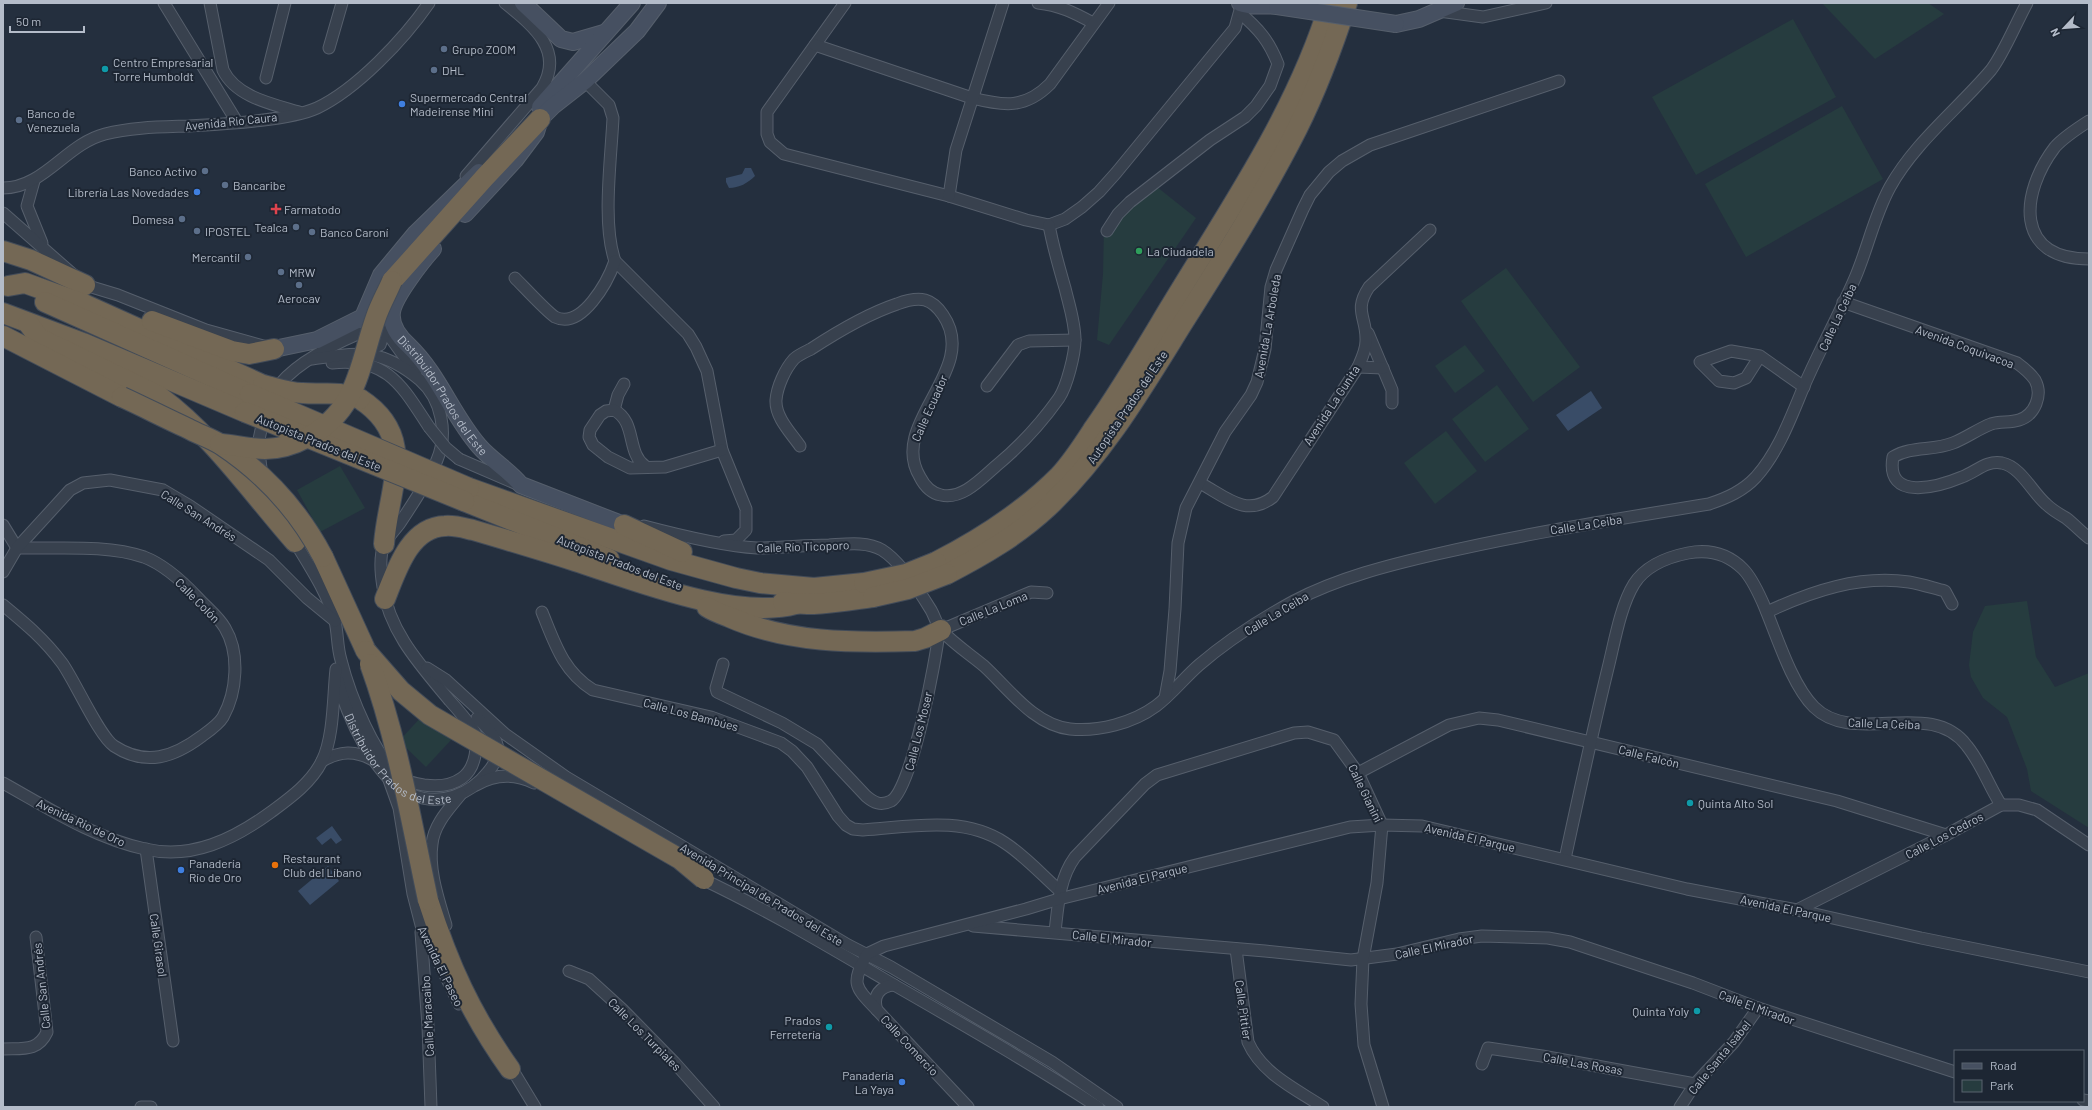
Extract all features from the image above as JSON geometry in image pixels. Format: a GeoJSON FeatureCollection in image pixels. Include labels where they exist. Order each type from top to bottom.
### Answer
{"type":"FeatureCollection","features":[{"type":"Feature","properties":{"kind":"highway","name":"Autopista Prados del Este"},"geometry":{"type":"LineString","coordinates":[[6,285],[252,397],[464,501],[686,593],[796,604],[835,602],[873,597],[908,589],[942,568],[972,543],[1011,517],[1058,476],[1075,457],[1116,396],[1250,177],[1282,119],[1308,63],[1330,3]]}},
{"type":"Feature","properties":{"kind":"highway","name":"Autopista Prados del Este"},"geometry":{"type":"LineString","coordinates":[[3,313],[28,324],[83,343],[252,397],[469,488],[671,560],[708,571],[760,583],[814,588],[884,580],[916,570],[942,568],[1003,544],[1034,520],[1078,477],[1109,437],[1191,311],[1268,183],[1298,128],[1321,74],[1347,3]]}},
{"type":"Feature","properties":{"kind":"highway"},"geometry":{"type":"LineString","coordinates":[[220,444],[266,449],[278,448],[302,440],[328,423],[340,411],[356,385],[376,316],[397,287],[485,176],[540,119]]}},
{"type":"Feature","properties":{"kind":"highway"},"geometry":{"type":"LineString","coordinates":[[3,251],[31,260],[88,292],[252,397],[289,392],[303,394],[329,392],[360,399],[380,414],[395,442],[396,468],[384,544]]}},
{"type":"Feature","properties":{"kind":"highway"},"geometry":{"type":"LineString","coordinates":[[6,285],[25,283],[88,292],[146,319],[232,351],[249,354],[274,349]]}},
{"type":"Feature","properties":{"kind":"highway"},"geometry":{"type":"LineString","coordinates":[[28,324],[39,338],[159,396],[177,409],[195,425],[222,454],[295,542]]}},
{"type":"Feature","properties":{"kind":"highway"},"geometry":{"type":"LineString","coordinates":[[3,336],[122,397],[220,444],[271,485],[303,522],[324,557],[366,651],[386,710],[406,787],[428,900],[451,965],[466,999],[487,1036],[510,1069]]}},
{"type":"Feature","properties":{"kind":"highway"},"geometry":{"type":"LineString","coordinates":[[624,525],[690,555],[708,571]]}},
{"type":"Feature","properties":{"kind":"highway"},"geometry":{"type":"LineString","coordinates":[[386,599],[409,545],[426,532],[445,526],[480,532],[686,593],[752,607],[781,608],[796,604]]}},
{"type":"Feature","properties":{"kind":"highway"},"geometry":{"type":"LineString","coordinates":[[686,593],[709,609],[746,625],[796,637],[832,642],[915,640],[940,631]]}},
{"type":"Feature","properties":{"kind":"highway"},"geometry":{"type":"LineString","coordinates":[[366,651],[401,691],[430,715],[680,859],[704,879]]}},
{"type":"Feature","properties":{"kind":"street"},"geometry":{"type":"LineString","coordinates":[[164,3],[236,122]]}},
{"type":"Feature","properties":{"kind":"street"},"geometry":{"type":"LineString","coordinates":[[210,3],[223,70],[227,79],[232,85],[261,100],[301,113]]}},
{"type":"Feature","properties":{"kind":"street"},"geometry":{"type":"LineString","coordinates":[[266,78],[286,3]]}},
{"type":"Feature","properties":{"kind":"street"},"geometry":{"type":"LineString","coordinates":[[329,48],[342,3]]}},
{"type":"Feature","properties":{"kind":"street"},"geometry":{"type":"LineString","coordinates":[[449,199],[454,189],[542,88],[547,80],[550,56],[546,46],[538,33],[505,3]]}},
{"type":"Feature","properties":{"kind":"street"},"geometry":{"type":"LineString","coordinates":[[523,3],[561,39],[573,42],[604,33]]}},
{"type":"Feature","properties":{"kind":"street"},"geometry":{"type":"LineString","coordinates":[[397,287],[389,309],[385,330],[380,345],[370,349],[361,344],[360,333],[363,317],[381,275],[415,234],[449,199],[492,160],[632,3]]}},
{"type":"Feature","properties":{"kind":"street"},"geometry":{"type":"LineString","coordinates":[[540,119],[553,106],[585,81],[637,31],[658,3]]}},
{"type":"Feature","properties":{"kind":"street"},"geometry":{"type":"LineString","coordinates":[[845,3],[767,112],[766,134],[770,142],[784,154],[949,196],[1049,226],[1065,218],[1099,192],[1235,28],[1241,6]]}},
{"type":"Feature","properties":{"kind":"street"},"geometry":{"type":"LineString","coordinates":[[949,196],[956,150],[965,126],[972,98],[1003,3]]}},
{"type":"Feature","properties":{"kind":"street"},"geometry":{"type":"LineString","coordinates":[[1038,3],[1055,5],[1072,11],[1093,23]]}},
{"type":"Feature","properties":{"kind":"street"},"geometry":{"type":"LineString","coordinates":[[815,46],[972,98],[996,104],[1014,104],[1028,100],[1040,94],[1079,46],[1093,23],[1110,3]]}},
{"type":"Feature","properties":{"kind":"street"},"geometry":{"type":"LineString","coordinates":[[1241,6],[1257,7],[1270,5],[1396,24],[1408,23],[1456,3]]}},
{"type":"Feature","properties":{"kind":"street"},"geometry":{"type":"LineString","coordinates":[[1439,11],[1483,17],[1546,3]]}},
{"type":"Feature","properties":{"kind":"street","name":"Calle La Ceiba"},"geometry":{"type":"LineString","coordinates":[[940,631],[986,668],[1029,708],[1053,724],[1068,729],[1085,730],[1118,724],[1149,711],[1165,698],[1199,665],[1231,641],[1271,614],[1320,588],[1403,562],[1507,538],[1709,504],[1734,495],[1756,477],[1774,452],[1794,414],[1804,387],[1855,278],[1879,209],[1900,170],[1927,138],[1993,68],[2027,3]]}},
{"type":"Feature","properties":{"kind":"street","name":"Avenida Río Caura"},"geometry":{"type":"LineString","coordinates":[[3,188],[17,187],[34,181],[78,147],[104,134],[132,128],[236,122],[301,113],[317,108],[361,78],[430,4]]}},
{"type":"Feature","properties":{"kind":"street"},"geometry":{"type":"LineString","coordinates":[[1107,231],[1118,214],[1130,202],[1210,140],[1245,117],[1256,106],[1270,86],[1278,64],[1271,46],[1241,6]]}},
{"type":"Feature","properties":{"kind":"street"},"geometry":{"type":"LineString","coordinates":[[585,81],[609,105],[613,118],[608,226],[615,261],[688,334],[707,371],[722,450],[746,509],[746,530],[736,540],[721,542]]}},
{"type":"Feature","properties":{"kind":"street","name":"Avenida La Arboleda"},"geometry":{"type":"LineString","coordinates":[[1165,698],[1170,663],[1181,527],[1186,508],[1225,432],[1251,395],[1257,382],[1261,370],[1268,329],[1268,303],[1276,270],[1310,195],[1319,183],[1342,161],[1370,145],[1559,81]]}},
{"type":"Feature","properties":{"kind":"street"},"geometry":{"type":"LineString","coordinates":[[2089,121],[2056,147],[2040,172],[2034,188],[2029,214],[2031,227],[2037,238],[2045,246],[2066,256],[2089,259]]}},
{"type":"Feature","properties":{"kind":"street"},"geometry":{"type":"LineString","coordinates":[[34,181],[27,206],[29,214],[45,249]]}},
{"type":"Feature","properties":{"kind":"street"},"geometry":{"type":"LineString","coordinates":[[3,213],[45,249],[88,292]]}},
{"type":"Feature","properties":{"kind":"street","name":"Calle Ecuador"},"geometry":{"type":"LineString","coordinates":[[800,446],[780,417],[776,401],[781,381],[794,359],[832,335],[895,304],[911,300],[925,300],[938,308],[950,324],[952,344],[946,370],[916,432],[912,454],[914,466],[924,485],[931,491],[940,495],[950,496],[960,493],[973,486],[1003,461],[1042,419],[1060,396],[1069,371],[1076,340],[1072,316],[1049,226]]}},
{"type":"Feature","properties":{"kind":"street","name":"Avenida La Gunita"},"geometry":{"type":"LineString","coordinates":[[1200,483],[1246,507],[1256,507],[1265,504],[1273,497],[1358,367],[1366,343],[1366,329],[1361,318],[1360,310],[1361,302],[1366,291],[1430,230]]}},
{"type":"Feature","properties":{"kind":"street"},"geometry":{"type":"LineString","coordinates":[[515,278],[555,316],[570,318],[585,310],[592,302],[610,274],[615,261]]}},
{"type":"Feature","properties":{"kind":"street","name":"Distribuidor Prados del Este"},"geometry":{"type":"LineString","coordinates":[[397,287],[392,312],[394,325],[399,336],[429,369],[459,420],[479,446],[511,472],[521,485]]}},
{"type":"Feature","properties":{"kind":"street","name":"Avenida Coquivacoa"},"geometry":{"type":"LineString","coordinates":[[1843,302],[2017,363],[2026,370],[2035,381],[2039,393],[2036,406],[2028,414],[2018,420],[1992,424],[1952,444],[1903,452],[1893,457],[1891,468],[1895,480],[1905,487],[1918,488],[1964,477],[1990,463],[2002,463],[2012,469],[2044,503],[2089,538]]}},
{"type":"Feature","properties":{"kind":"street"},"geometry":{"type":"LineString","coordinates":[[274,349],[317,340],[363,317]]}},
{"type":"Feature","properties":{"kind":"street"},"geometry":{"type":"LineString","coordinates":[[1366,329],[1392,390],[1392,403]]}},
{"type":"Feature","properties":{"kind":"street"},"geometry":{"type":"LineString","coordinates":[[385,330],[394,345],[413,367],[419,379]]}},
{"type":"Feature","properties":{"kind":"street"},"geometry":{"type":"LineString","coordinates":[[312,359],[334,345],[360,333]]}},
{"type":"Feature","properties":{"kind":"street"},"geometry":{"type":"LineString","coordinates":[[987,386],[1018,345],[1029,341],[1076,340]]}},
{"type":"Feature","properties":{"kind":"street"},"geometry":{"type":"LineString","coordinates":[[1760,356],[1746,378],[1734,383],[1719,381],[1700,362],[1731,351],[1760,356],[1804,387]]}},
{"type":"Feature","properties":{"kind":"street","name":"Distribuidor Prados del Este"},"geometry":{"type":"LineString","coordinates":[[337,646],[344,671],[360,715],[387,761],[399,775],[409,781],[433,786],[442,786],[460,780],[471,768],[476,752],[476,734],[418,663],[409,651],[395,624],[386,599],[382,567],[384,544],[416,499],[437,461],[440,450],[441,416],[437,402],[428,387],[419,379],[403,368],[379,357],[359,353],[312,359],[287,376],[274,393],[265,413],[258,444],[260,468],[268,496],[316,575],[335,621],[337,646],[336,669],[346,710],[374,761],[388,777],[402,790],[418,797],[436,800],[461,794],[476,785],[493,766],[498,750],[494,736],[450,690],[418,663]]}},
{"type":"Feature","properties":{"kind":"street","name":"Distribuidor Prados del Este"},"geometry":{"type":"LineString","coordinates":[[287,376],[316,364],[351,363],[370,366],[388,374],[400,384],[429,427],[446,448],[458,459],[624,525]]}},
{"type":"Feature","properties":{"kind":"street"},"geometry":{"type":"LineString","coordinates":[[1358,367],[1383,368]]}},
{"type":"Feature","properties":{"kind":"street"},"geometry":{"type":"LineString","coordinates":[[614,410],[618,395],[624,384]]}},
{"type":"Feature","properties":{"kind":"street"},"geometry":{"type":"LineString","coordinates":[[645,466],[639,462],[635,453],[625,419],[614,410],[606,411],[600,415],[590,430],[589,437],[593,445],[619,464],[630,468],[645,466],[665,467],[722,450]]}},
{"type":"Feature","properties":{"kind":"street","name":"Calle San Andrés"},"geometry":{"type":"LineString","coordinates":[[3,572],[17,548],[70,490],[83,482],[110,480],[163,490],[190,506],[269,560],[306,598],[335,621]]}},
{"type":"Feature","properties":{"kind":"street","name":"Calle Río Ticoporo"},"geometry":{"type":"LineString","coordinates":[[624,525],[634,524],[678,535],[756,548],[846,544],[864,544],[878,547],[894,559],[930,608],[940,631]]}},
{"type":"Feature","properties":{"kind":"street"},"geometry":{"type":"LineString","coordinates":[[3,525],[17,548]]}},
{"type":"Feature","properties":{"kind":"street","name":"Calle Colón"},"geometry":{"type":"LineString","coordinates":[[3,605],[44,640],[63,664],[113,746],[140,757],[155,759],[185,750],[222,718],[233,690],[234,657],[230,641],[225,627],[170,572],[154,562],[134,554],[75,547],[17,548]]}},
{"type":"Feature","properties":{"kind":"street","name":"Calle La Ceiba"},"geometry":{"type":"LineString","coordinates":[[1565,859],[1590,742],[1621,619],[1634,584],[1645,570],[1661,561],[1696,551],[1715,553],[1728,557],[1744,570],[1757,590],[1794,676],[1814,707],[1829,717],[1846,723],[1912,722],[1936,726],[1950,731],[1967,745],[2001,805]]}},
{"type":"Feature","properties":{"kind":"street"},"geometry":{"type":"LineString","coordinates":[[1767,612],[1813,592],[1838,585],[1878,581],[1910,582],[1945,591],[1952,604]]}},
{"type":"Feature","properties":{"kind":"street","name":"Calle La Loma"},"geometry":{"type":"LineString","coordinates":[[940,631],[1031,592],[1047,593]]}},
{"type":"Feature","properties":{"kind":"street","name":"Calle Los Bambúes"},"geometry":{"type":"LineString","coordinates":[[542,612],[558,650],[568,669],[580,682],[593,690],[711,717],[781,743],[792,751],[807,767],[838,816],[846,825],[853,829],[863,830],[932,824],[969,827],[982,831],[1001,840],[1018,852],[1060,895]]}},
{"type":"Feature","properties":{"kind":"street","name":"Calle Los Moser"},"geometry":{"type":"LineString","coordinates":[[723,664],[716,688],[717,692],[782,723],[817,744],[866,796],[874,803],[883,804],[892,801],[899,792],[912,762],[937,652],[940,631]]}},
{"type":"Feature","properties":{"kind":"street","name":"Avenida Principal de Prados del Este"},"geometry":{"type":"LineString","coordinates":[[418,663],[446,680],[506,734],[566,777],[848,945],[867,954],[1052,1062],[1117,1107]]}},
{"type":"Feature","properties":{"kind":"street","name":"Avenida Rio de Oro"},"geometry":{"type":"LineString","coordinates":[[3,783],[54,811],[109,838],[146,850],[164,852],[191,851],[209,847],[259,822],[297,793],[322,761],[329,735],[336,669]]}},
{"type":"Feature","properties":{"kind":"street","name":"Calle Falcón"},"geometry":{"type":"LineString","coordinates":[[1358,773],[1434,731],[1449,725],[1471,720],[1498,720],[1837,801],[1946,835]]}},
{"type":"Feature","properties":{"kind":"street","name":"Calle Gianini"},"geometry":{"type":"LineString","coordinates":[[1055,932],[1060,895],[1068,866],[1145,784],[1157,775],[1294,733],[1308,732],[1334,740],[1358,773],[1382,825],[1378,877],[1363,959],[1361,1004],[1364,1045],[1383,1107]]}},
{"type":"Feature","properties":{"kind":"street","name":"Avenida Rio de Oro"},"geometry":{"type":"LineString","coordinates":[[322,761],[341,753],[351,752],[363,754],[374,761]]}},
{"type":"Feature","properties":{"kind":"street","name":"Avenida Principal de Prados del Este"},"geometry":{"type":"LineString","coordinates":[[476,785],[498,776],[528,780],[566,801],[658,858],[704,879],[769,912],[1020,1057],[1098,1107]]}},
{"type":"Feature","properties":{"kind":"street","name":"Avenida El Paseo"},"geometry":{"type":"LineString","coordinates":[[388,777],[399,808],[413,894],[421,925],[463,1011],[496,1057],[510,1069]]}},
{"type":"Feature","properties":{"kind":"street","name":"Avenida El Paseo"},"geometry":{"type":"LineString","coordinates":[[461,794],[437,827],[432,844],[434,877],[453,949],[468,985],[504,1050],[510,1069],[535,1107]]}},
{"type":"Feature","properties":{"kind":"street"},"geometry":{"type":"LineString","coordinates":[[2001,805],[2019,805],[2037,810],[2089,845]]}},
{"type":"Feature","properties":{"kind":"street","name":"Calle Los Cedros"},"geometry":{"type":"LineString","coordinates":[[1797,910],[1946,835],[2001,805]]}},
{"type":"Feature","properties":{"kind":"street","name":"Avenida El Parque"},"geometry":{"type":"LineString","coordinates":[[867,954],[897,942],[964,926],[1060,895],[1350,827],[1382,825],[1422,826],[1687,889],[1797,910],[1921,938],[2089,972]]}},
{"type":"Feature","properties":{"kind":"street","name":"Calle Girasol"},"geometry":{"type":"LineString","coordinates":[[146,850],[172,1041]]}},
{"type":"Feature","properties":{"kind":"street","name":"Calle Maracaibo"},"geometry":{"type":"LineString","coordinates":[[421,925],[428,1026],[431,1107]]}},
{"type":"Feature","properties":{"kind":"street","name":"Calle El Mirador"},"geometry":{"type":"LineString","coordinates":[[964,926],[1055,932],[1168,944],[1351,960],[1397,954],[1459,939],[1509,936],[1548,938],[1570,942],[1596,950],[1693,983],[1758,1008],[1954,1072]]}},
{"type":"Feature","properties":{"kind":"street","name":"Calle San Andrés"},"geometry":{"type":"LineString","coordinates":[[3,1049],[32,1047],[42,1042],[46,1032],[36,937]]}},
{"type":"Feature","properties":{"kind":"street","name":"Calle Pittier"},"geometry":{"type":"LineString","coordinates":[[1236,949],[1248,1042],[1253,1054],[1270,1072],[1323,1107]]}},
{"type":"Feature","properties":{"kind":"street"},"geometry":{"type":"LineString","coordinates":[[867,954],[856,977],[857,986],[861,994],[877,1010]]}},
{"type":"Feature","properties":{"kind":"street","name":"Calle Los Turpiales"},"geometry":{"type":"LineString","coordinates":[[569,971],[589,979],[622,1009],[674,1062],[714,1107]]}},
{"type":"Feature","properties":{"kind":"street","name":"Calle Comercio"},"geometry":{"type":"LineString","coordinates":[[894,984],[882,988],[878,992],[875,998],[877,1010],[968,1107]]}},
{"type":"Feature","properties":{"kind":"street","name":"Calle Santa Isabel"},"geometry":{"type":"LineString","coordinates":[[1680,1107],[1695,1084],[1734,1042],[1758,1008]]}},
{"type":"Feature","properties":{"kind":"street","name":"Calle Las Rosas"},"geometry":{"type":"LineString","coordinates":[[1482,1064],[1488,1048],[1542,1056],[1695,1084]]}},
{"type":"Feature","properties":{"kind":"street"},"geometry":{"type":"LineString","coordinates":[[141,1107],[151,1107]]}},
{"type":"Feature","properties":{"kind":"green space"},"geometry":{"type":"Polygon","coordinates":[[[1822,3],[1928,3],[1944,14],[1875,59],[1822,3]]]}},
{"type":"Feature","properties":{"kind":"green space"},"geometry":{"type":"Polygon","coordinates":[[[1793,19],[1836,97],[1696,175],[1652,97],[1793,19]]]}},
{"type":"Feature","properties":{"kind":"green space"},"geometry":{"type":"Polygon","coordinates":[[[1842,106],[1883,179],[1746,257],[1705,184],[1842,106]]]}},
{"type":"Feature","properties":{"kind":"green space","name":"La Ciudadela"},"geometry":{"type":"Polygon","coordinates":[[[1152,183],[1196,218],[1109,345],[1097,340],[1103,274],[1104,227],[1116,206],[1152,183]]]}},
{"type":"Feature","properties":{"kind":"green space"},"geometry":{"type":"Polygon","coordinates":[[[1506,268],[1580,367],[1533,402],[1461,301],[1506,268]]]}},
{"type":"Feature","properties":{"kind":"green space"},"geometry":{"type":"Polygon","coordinates":[[[1465,345],[1485,371],[1455,393],[1435,366],[1465,345]]]}},
{"type":"Feature","properties":{"kind":"green space"},"geometry":{"type":"Polygon","coordinates":[[[1497,385],[1529,429],[1485,462],[1452,419],[1497,385]]]}},
{"type":"Feature","properties":{"kind":"green space"},"geometry":{"type":"Polygon","coordinates":[[[1446,431],[1477,471],[1435,504],[1404,463],[1446,431]]]}},
{"type":"Feature","properties":{"kind":"green space"},"geometry":{"type":"Polygon","coordinates":[[[340,466],[365,508],[320,532],[297,490],[340,466]]]}},
{"type":"Feature","properties":{"kind":"green space"},"geometry":{"type":"Polygon","coordinates":[[[2027,601],[2036,657],[2055,687],[2089,673],[2089,828],[2031,791],[2027,769],[2007,717],[1983,698],[1971,677],[1969,665],[1973,632],[1985,606],[2027,601]]]}},
{"type":"Feature","properties":{"kind":"green space"},"geometry":{"type":"Polygon","coordinates":[[[423,715],[451,740],[426,767],[399,741],[423,715]]]}},
{"type":"Feature","properties":{"kind":"water"},"geometry":{"type":"Polygon","coordinates":[[[745,168],[751,168],[755,176],[743,185],[729,188],[726,178],[742,174],[745,168]]]}},
{"type":"Feature","properties":{"kind":"water"},"geometry":{"type":"Polygon","coordinates":[[[1591,391],[1602,408],[1568,431],[1556,415],[1591,391]]]}},
{"type":"Feature","properties":{"kind":"water"},"geometry":{"type":"Polygon","coordinates":[[[332,826],[342,840],[336,844],[331,838],[322,845],[316,838],[332,826]]]}},
{"type":"Feature","properties":{"kind":"water"},"geometry":{"type":"Polygon","coordinates":[[[328,866],[339,881],[310,905],[298,891],[328,866]]]}},
{"type":"Feature","properties":{"kind":"place","name":"Grupo ZOOM"},"geometry":{"type":"Point","coordinates":[444,49]}},
{"type":"Feature","properties":{"kind":"place","name":"Centro Empresarial Torre Humboldt"},"geometry":{"type":"Point","coordinates":[105,69]}},
{"type":"Feature","properties":{"kind":"place","name":"DHL"},"geometry":{"type":"Point","coordinates":[434,70]}},
{"type":"Feature","properties":{"kind":"place","name":"Supermercado Central Madeirense Mini"},"geometry":{"type":"Point","coordinates":[402,104]}},
{"type":"Feature","properties":{"kind":"place","name":"Banco de Venezuela"},"geometry":{"type":"Point","coordinates":[19,120]}},
{"type":"Feature","properties":{"kind":"place","name":"Banco Activo"},"geometry":{"type":"Point","coordinates":[205,171]}},
{"type":"Feature","properties":{"kind":"place","name":"Bancaribe"},"geometry":{"type":"Point","coordinates":[225,185]}},
{"type":"Feature","properties":{"kind":"place","name":"Librería Las Novedades"},"geometry":{"type":"Point","coordinates":[197,192]}},
{"type":"Feature","properties":{"kind":"place","name":"Farmatodo"},"geometry":{"type":"Point","coordinates":[276,209]}},
{"type":"Feature","properties":{"kind":"place","name":"Domesa"},"geometry":{"type":"Point","coordinates":[182,219]}},
{"type":"Feature","properties":{"kind":"place","name":"Tealca"},"geometry":{"type":"Point","coordinates":[296,227]}},
{"type":"Feature","properties":{"kind":"place","name":"IPOSTEL"},"geometry":{"type":"Point","coordinates":[197,231]}},
{"type":"Feature","properties":{"kind":"place","name":"Banco Caroní"},"geometry":{"type":"Point","coordinates":[312,232]}},
{"type":"Feature","properties":{"kind":"place","name":"La Ciudadela"},"geometry":{"type":"Point","coordinates":[1139,251]}},
{"type":"Feature","properties":{"kind":"place","name":"Mercantil"},"geometry":{"type":"Point","coordinates":[248,257]}},
{"type":"Feature","properties":{"kind":"place","name":"MRW"},"geometry":{"type":"Point","coordinates":[281,272]}},
{"type":"Feature","properties":{"kind":"place","name":"Aerocav"},"geometry":{"type":"Point","coordinates":[299,285]}},
{"type":"Feature","properties":{"kind":"place","name":"Quinta Alto Sol"},"geometry":{"type":"Point","coordinates":[1690,803]}},
{"type":"Feature","properties":{"kind":"place","name":"Restaurant Club del Líbano"},"geometry":{"type":"Point","coordinates":[275,865]}},
{"type":"Feature","properties":{"kind":"place","name":"Panadería Río de Oro"},"geometry":{"type":"Point","coordinates":[181,870]}},
{"type":"Feature","properties":{"kind":"place","name":"Quinta Yoly"},"geometry":{"type":"Point","coordinates":[1697,1011]}},
{"type":"Feature","properties":{"kind":"place","name":"Prados Ferretería"},"geometry":{"type":"Point","coordinates":[829,1027]}},
{"type":"Feature","properties":{"kind":"place","name":"Panadería La Yaya"},"geometry":{"type":"Point","coordinates":[902,1082]}}]}
